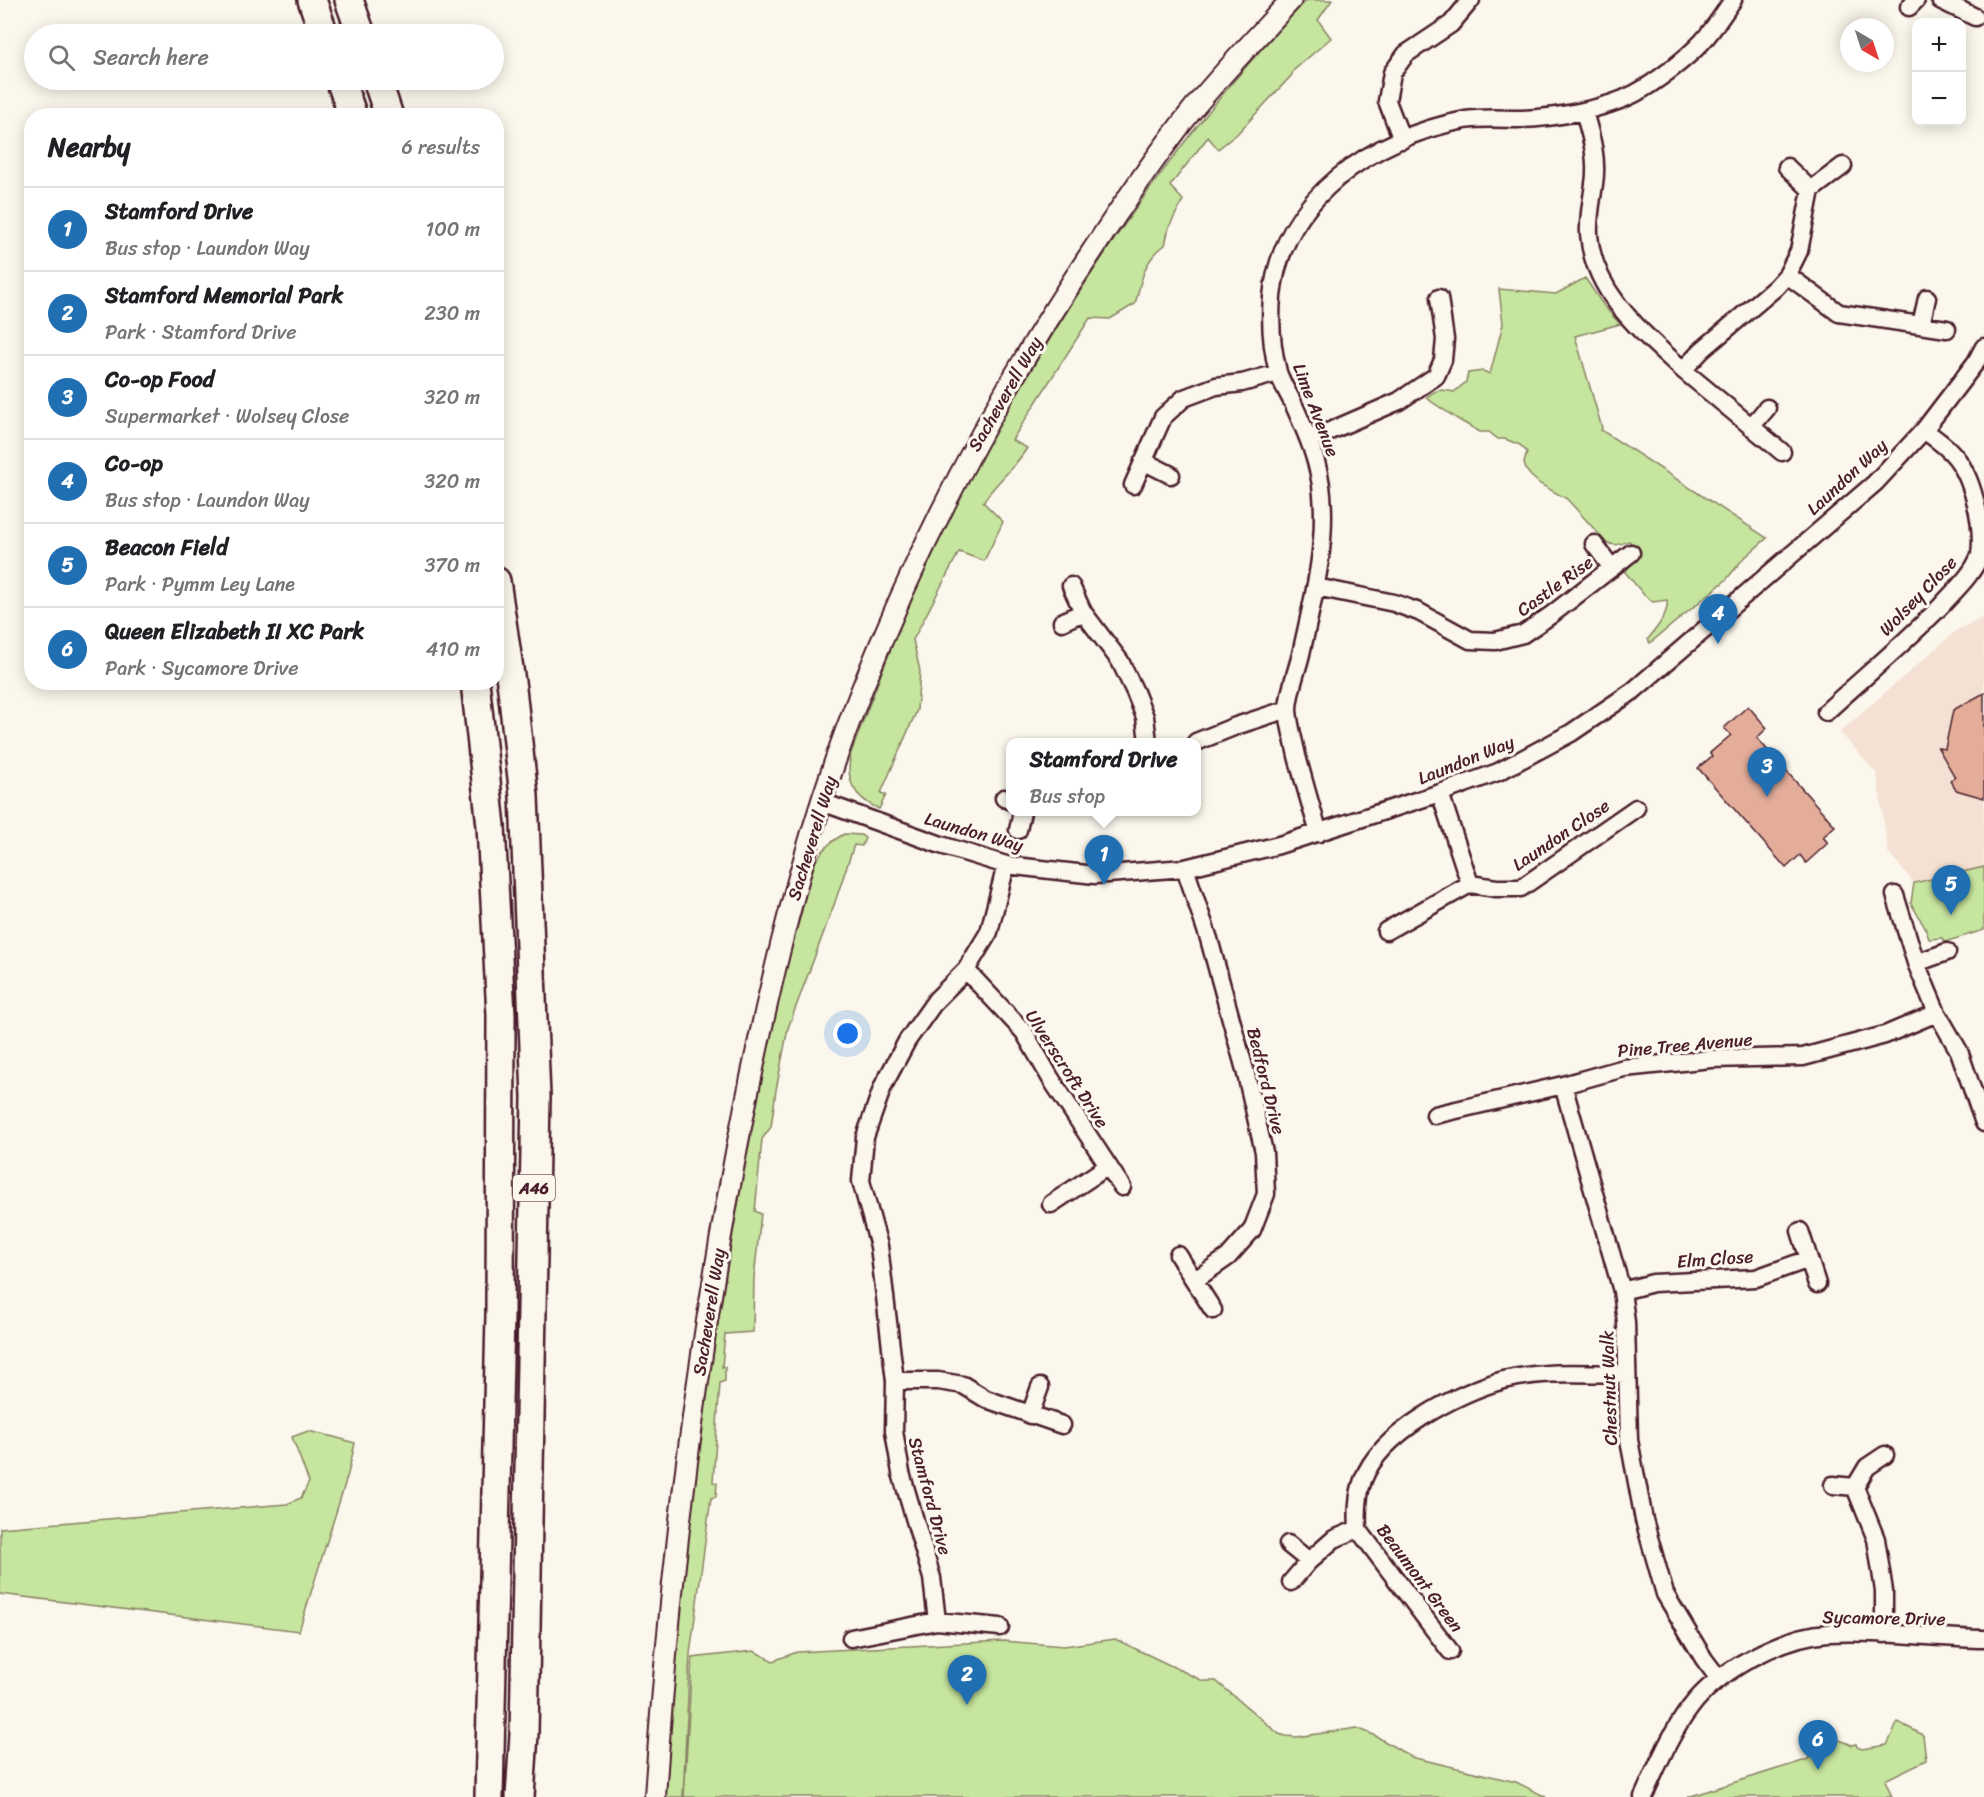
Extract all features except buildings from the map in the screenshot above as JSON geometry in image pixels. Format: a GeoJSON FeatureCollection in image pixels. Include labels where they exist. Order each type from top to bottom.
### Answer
{"type":"FeatureCollection","features":[{"type":"Feature","properties":{"kind":"highway"},"geometry":{"type":"LineString","coordinates":[[312,0],[320,24]]}},
{"type":"Feature","properties":{"kind":"highway"},"geometry":{"type":"LineString","coordinates":[[350,0],[358,24]]}},
{"type":"Feature","properties":{"kind":"highway"},"geometry":{"type":"LineString","coordinates":[[344,90],[350,108]]}},
{"type":"Feature","properties":{"kind":"highway"},"geometry":{"type":"LineString","coordinates":[[380,90],[386,108]]}},
{"type":"Feature","properties":{"kind":"highway","name":"A46"},"geometry":{"type":"LineString","coordinates":[[504,634],[524,796],[536,1097],[524,1734],[520,1797]]}},
{"type":"Feature","properties":{"kind":"highway","name":"A46"},"geometry":{"type":"LineString","coordinates":[[476,690],[490,826],[501,1016],[500,1315],[489,1797]]}},
{"type":"Feature","properties":{"kind":"street","name":"Sacheverell Way"},"geometry":{"type":"LineString","coordinates":[[656,1797],[671,1599],[682,1499],[710,1300],[751,1078],[778,955],[822,802],[858,697],[897,603],[940,510],[998,403],[1060,299],[1124,202],[1193,109],[1291,0]]}},
{"type":"Feature","properties":{"kind":"street"},"geometry":{"type":"LineString","coordinates":[[1402,140],[1387,101],[1392,73],[1406,54],[1451,24],[1471,0]]}},
{"type":"Feature","properties":{"kind":"street","name":"Lime Avenue"},"geometry":{"type":"LineString","coordinates":[[1319,833],[1292,735],[1288,709],[1316,587],[1322,543],[1323,497],[1319,471],[1309,440],[1278,373],[1271,327],[1272,296],[1281,258],[1298,220],[1318,194],[1338,176],[1368,157],[1402,140],[1467,120],[1528,119],[1584,112],[1633,94],[1676,65],[1702,41],[1733,0]]}},
{"type":"Feature","properties":{"kind":"street"},"geometry":{"type":"LineString","coordinates":[[1940,0],[1975,17]]}},
{"type":"Feature","properties":{"kind":"street"},"geometry":{"type":"LineString","coordinates":[[1584,112],[1595,153],[1595,182],[1590,206],[1589,233],[1594,265],[1609,294],[1683,370],[1782,452]]}},
{"type":"Feature","properties":{"kind":"street"},"geometry":{"type":"LineString","coordinates":[[1683,370],[1702,350],[1776,288],[1787,275],[1799,251],[1811,190],[1844,166]]}},
{"type":"Feature","properties":{"kind":"street"},"geometry":{"type":"LineString","coordinates":[[1787,167],[1811,190]]}},
{"type":"Feature","properties":{"kind":"street"},"geometry":{"type":"LineString","coordinates":[[1787,275],[1839,313],[1947,329]]}},
{"type":"Feature","properties":{"kind":"street"},"geometry":{"type":"LineString","coordinates":[[1309,440],[1399,401],[1436,376],[1443,360],[1445,339],[1439,298]]}},
{"type":"Feature","properties":{"kind":"street"},"geometry":{"type":"LineString","coordinates":[[1921,325],[1927,298]]}},
{"type":"Feature","properties":{"kind":"street","name":"Laundon Way"},"geometry":{"type":"LineString","coordinates":[[822,802],[941,845],[1006,865],[1095,875],[1185,868],[1279,845],[1498,772],[1571,733],[1633,692],[1875,483],[1924,430],[1976,362],[1984,347]]}},
{"type":"Feature","properties":{"kind":"street"},"geometry":{"type":"LineString","coordinates":[[1133,485],[1163,417],[1184,398],[1216,386],[1242,383],[1278,373]]}},
{"type":"Feature","properties":{"kind":"street"},"geometry":{"type":"LineString","coordinates":[[1751,427],[1767,408]]}},
{"type":"Feature","properties":{"kind":"street","name":"Wolsey Close"},"geometry":{"type":"LineString","coordinates":[[1826,712],[1921,626],[1967,578],[1980,555],[1984,530],[1976,494],[1952,453],[1924,430]]}},
{"type":"Feature","properties":{"kind":"street"},"geometry":{"type":"LineString","coordinates":[[1143,461],[1171,475]]}},
{"type":"Feature","properties":{"kind":"street","name":"Castle Rise"},"geometry":{"type":"LineString","coordinates":[[1594,544],[1612,568]]}},
{"type":"Feature","properties":{"kind":"street","name":"Castle Rise"},"geometry":{"type":"LineString","coordinates":[[1316,587],[1394,603],[1419,612],[1470,640],[1496,641],[1523,634],[1631,553]]}},
{"type":"Feature","properties":{"kind":"street"},"geometry":{"type":"LineString","coordinates":[[1071,586],[1083,612],[1120,661],[1145,717],[1148,738]]}},
{"type":"Feature","properties":{"kind":"street"},"geometry":{"type":"LineString","coordinates":[[1062,622],[1083,612]]}},
{"type":"Feature","properties":{"kind":"street"},"geometry":{"type":"LineString","coordinates":[[1201,740],[1288,709]]}},
{"type":"Feature","properties":{"kind":"street"},"geometry":{"type":"LineString","coordinates":[[1386,931],[1470,884],[1440,793]]}},
{"type":"Feature","properties":{"kind":"street","name":"Laundon Close"},"geometry":{"type":"LineString","coordinates":[[1470,884],[1496,888],[1521,888],[1636,808]]}},
{"type":"Feature","properties":{"kind":"street"},"geometry":{"type":"LineString","coordinates":[[1018,830],[1021,816]]}},
{"type":"Feature","properties":{"kind":"street","name":"Stamford Drive"},"geometry":{"type":"LineString","coordinates":[[937,1621],[932,1578],[901,1473],[895,1442],[895,1381],[879,1246],[861,1181],[865,1137],[883,1086],[907,1041],[936,1000],[966,970],[989,932],[1006,865]]}},
{"type":"Feature","properties":{"kind":"street","name":"Bedford Drive"},"geometry":{"type":"LineString","coordinates":[[1185,868],[1209,939],[1245,1070],[1264,1152],[1266,1194],[1252,1230],[1228,1257],[1195,1280]]}},
{"type":"Feature","properties":{"kind":"street"},"geometry":{"type":"LineString","coordinates":[[1895,896],[1916,963],[1937,1013],[1959,1051],[1984,1123]]}},
{"type":"Feature","properties":{"kind":"street"},"geometry":{"type":"LineString","coordinates":[[1916,963],[1947,952]]}},
{"type":"Feature","properties":{"kind":"street","name":"Ulverscroft Drive"},"geometry":{"type":"LineString","coordinates":[[966,970],[1024,1032],[1051,1079],[1122,1187]]}},
{"type":"Feature","properties":{"kind":"street","name":"Pine Tree Avenue"},"geometry":{"type":"LineString","coordinates":[[1435,1115],[1624,1068],[1711,1059],[1803,1057],[1885,1035],[1937,1013]]}},
{"type":"Feature","properties":{"kind":"street","name":"Chestnut Walk"},"geometry":{"type":"LineString","coordinates":[[1563,1085],[1622,1292],[1626,1322],[1629,1440],[1644,1520],[1665,1594],[1704,1659],[1719,1678]]}},
{"type":"Feature","properties":{"kind":"street"},"geometry":{"type":"LineString","coordinates":[[1051,1204],[1108,1166]]}},
{"type":"Feature","properties":{"kind":"street"},"geometry":{"type":"LineString","coordinates":[[1800,1231],[1817,1284]]}},
{"type":"Feature","properties":{"kind":"street"},"geometry":{"type":"LineString","coordinates":[[1179,1255],[1212,1310]]}},
{"type":"Feature","properties":{"kind":"street","name":"Elm Close"},"geometry":{"type":"LineString","coordinates":[[1622,1292],[1653,1282],[1756,1278],[1809,1259]]}},
{"type":"Feature","properties":{"kind":"street","name":"Beaumont Green"},"geometry":{"type":"LineString","coordinates":[[1450,1651],[1358,1529],[1357,1507],[1363,1480],[1370,1464],[1388,1443],[1423,1416],[1463,1394],[1505,1380],[1553,1373],[1627,1374]]}},
{"type":"Feature","properties":{"kind":"street"},"geometry":{"type":"LineString","coordinates":[[895,1381],[938,1381],[963,1385],[986,1399],[1062,1425]]}},
{"type":"Feature","properties":{"kind":"street"},"geometry":{"type":"LineString","coordinates":[[1030,1415],[1040,1387]]}},
{"type":"Feature","properties":{"kind":"street"},"geometry":{"type":"LineString","coordinates":[[1884,1634],[1884,1591],[1876,1539],[1856,1487],[1867,1467],[1885,1455]]}},
{"type":"Feature","properties":{"kind":"street"},"geometry":{"type":"LineString","coordinates":[[1833,1485],[1856,1487]]}},
{"type":"Feature","properties":{"kind":"street","name":"Beaumont Green"},"geometry":{"type":"LineString","coordinates":[[1291,1582],[1309,1561],[1334,1539],[1358,1529]]}},
{"type":"Feature","properties":{"kind":"street"},"geometry":{"type":"LineString","coordinates":[[1288,1544],[1309,1561]]}},
{"type":"Feature","properties":{"kind":"street"},"geometry":{"type":"LineString","coordinates":[[851,1638],[937,1621],[1000,1627]]}},
{"type":"Feature","properties":{"kind":"street","name":"Sycamore Drive"},"geometry":{"type":"LineString","coordinates":[[1643,1797],[1670,1740],[1690,1707],[1719,1678],[1747,1660],[1790,1642],[1827,1633],[1984,1639]]}},
{"type":"Feature","properties":{"kind":"shaded area"},"geometry":{"type":"Polygon","coordinates":[[[1984,617],[1984,867],[1914,883],[1888,852],[1877,774],[1840,732],[1957,630],[1984,617]]]}},
{"type":"Feature","properties":{"kind":"green space"},"geometry":{"type":"Polygon","coordinates":[[[1307,0],[1332,0],[1318,20],[1331,38],[1294,70],[1237,134],[1218,149],[1208,137],[1170,186],[1183,200],[1169,227],[1165,245],[1152,257],[1144,271],[1135,304],[1110,319],[1090,318],[1012,440],[1027,448],[983,502],[1003,522],[984,561],[959,552],[913,640],[920,671],[917,710],[881,793],[886,795],[879,809],[863,799],[853,787],[849,771],[851,753],[891,648],[952,514],[1003,418],[1040,355],[1131,215],[1163,170],[1232,83],[1307,0]]]}},
{"type":"Feature","properties":{"kind":"green space"},"geometry":{"type":"Polygon","coordinates":[[[1585,278],[1604,306],[1620,324],[1575,336],[1601,430],[1767,538],[1743,559],[1726,580],[1650,643],[1648,639],[1664,616],[1667,600],[1653,602],[1644,595],[1625,572],[1640,554],[1629,541],[1615,545],[1609,544],[1567,499],[1540,484],[1526,470],[1524,463],[1527,452],[1520,445],[1505,439],[1498,439],[1489,432],[1480,432],[1426,398],[1439,390],[1454,392],[1466,382],[1468,373],[1483,371],[1490,374],[1503,324],[1499,289],[1556,294],[1585,278]]]}},
{"type":"Feature","properties":{"kind":"green space"},"geometry":{"type":"Polygon","coordinates":[[[844,834],[861,835],[865,838],[862,846],[854,845],[788,1028],[771,1127],[762,1139],[755,1211],[761,1214],[754,1278],[753,1332],[725,1334],[722,1367],[725,1367],[725,1381],[720,1383],[713,1482],[717,1483],[716,1497],[711,1498],[690,1654],[683,1797],[666,1797],[688,1535],[712,1361],[741,1188],[776,1010],[811,875],[822,852],[844,834]]]}},
{"type":"Feature","properties":{"kind":"green space"},"geometry":{"type":"Polygon","coordinates":[[[1984,867],[1984,930],[1945,942],[1942,938],[1929,939],[1911,903],[1914,883],[1984,867]]]}},
{"type":"Feature","properties":{"kind":"green space"},"geometry":{"type":"Polygon","coordinates":[[[308,1431],[355,1443],[348,1474],[299,1631],[0,1594],[0,1528],[287,1504],[301,1498],[309,1482],[292,1437],[308,1431]]]}},
{"type":"Feature","properties":{"kind":"green space"},"geometry":{"type":"Polygon","coordinates":[[[1115,1639],[1203,1681],[1216,1681],[1279,1734],[1297,1737],[1357,1728],[1374,1735],[1411,1757],[1516,1782],[1546,1797],[684,1797],[692,1658],[754,1651],[773,1661],[797,1652],[1003,1641],[1064,1646],[1115,1639]]]}},
{"type":"Feature","properties":{"kind":"green space"},"geometry":{"type":"Polygon","coordinates":[[[1898,1722],[1923,1735],[1926,1760],[1885,1780],[1892,1797],[1688,1797],[1809,1759],[1819,1747],[1837,1739],[1852,1745],[1856,1744],[1862,1749],[1887,1745],[1898,1722]]]}},
{"type":"Feature","properties":{"kind":"place","name":"Co-op"},"geometry":{"type":"Point","coordinates":[1718,644]}},
{"type":"Feature","properties":{"kind":"place","name":"Co-op Food"},"geometry":{"type":"Point","coordinates":[1767,797]}},
{"type":"Feature","properties":{"kind":"place","name":"Stamford Drive"},"geometry":{"type":"Point","coordinates":[1104,885]}},
{"type":"Feature","properties":{"kind":"place","name":"Beacon Field"},"geometry":{"type":"Point","coordinates":[1951,915]}},
{"type":"Feature","properties":{"kind":"place","name":"Stamford Memorial Park"},"geometry":{"type":"Point","coordinates":[967,1705]}},
{"type":"Feature","properties":{"kind":"place","name":"Queen Elizabeth II XC Park"},"geometry":{"type":"Point","coordinates":[1818,1770]}}]}
